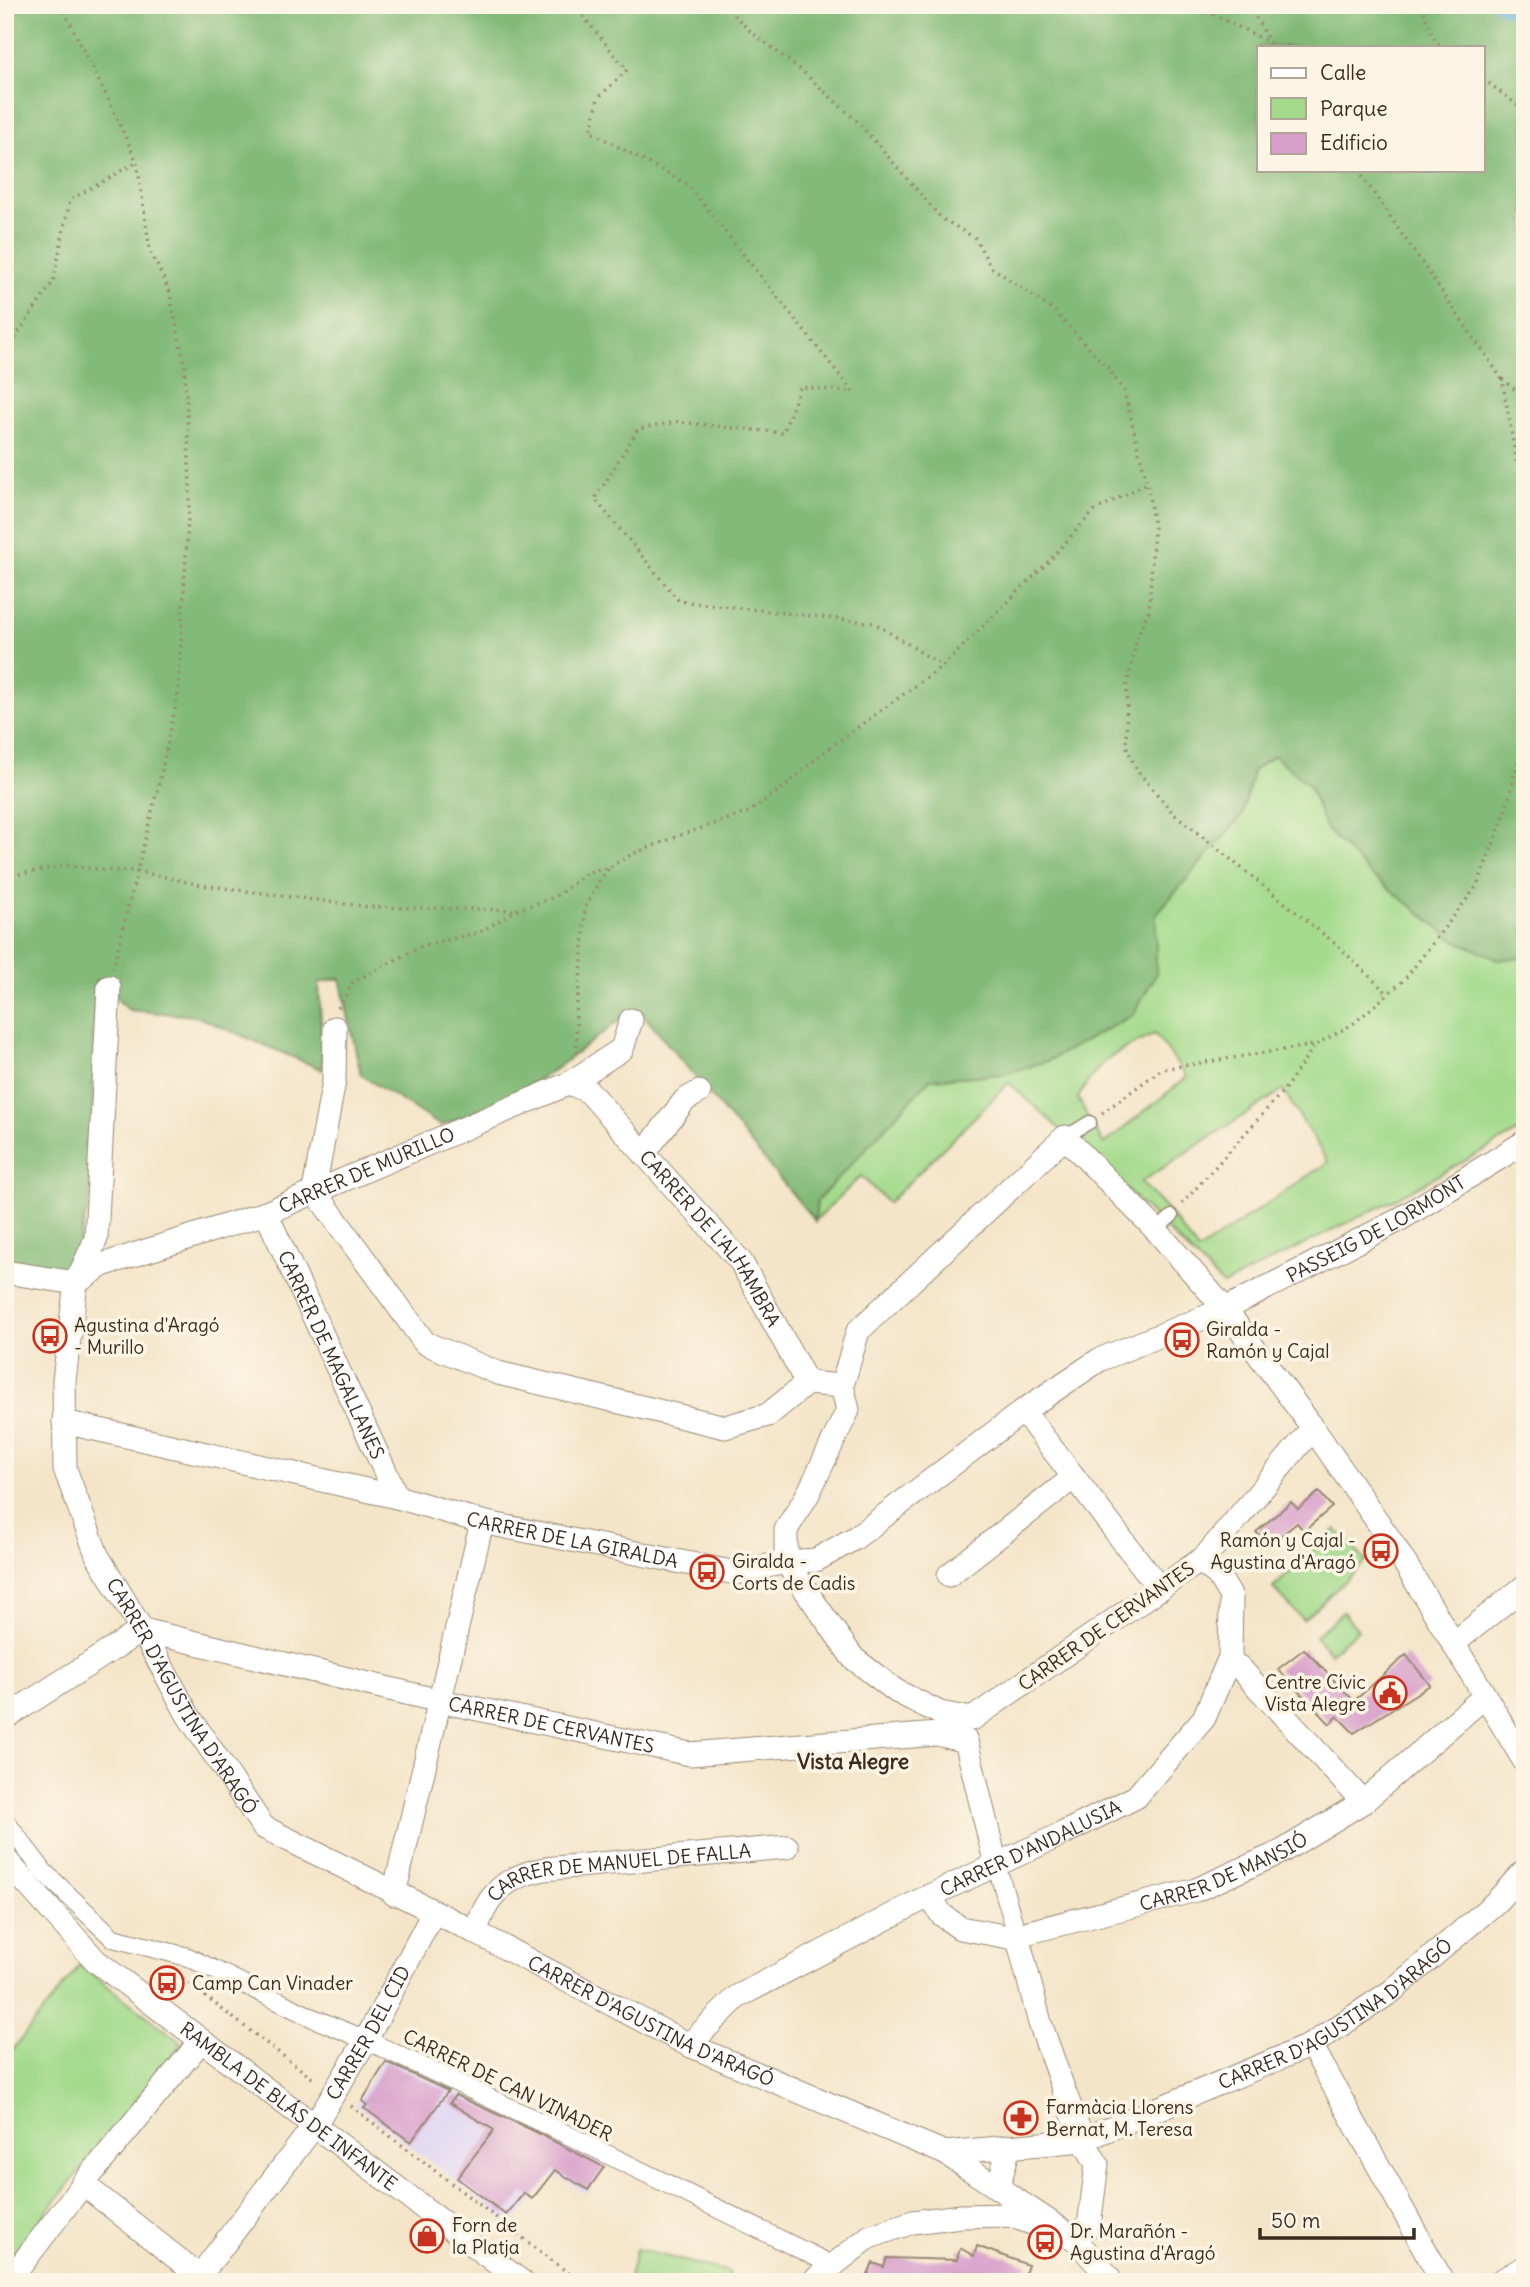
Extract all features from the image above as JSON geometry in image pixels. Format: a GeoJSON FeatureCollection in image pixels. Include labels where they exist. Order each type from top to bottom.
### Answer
{"type":"FeatureCollection","features":[{"type":"Feature","properties":{"kind":"street","name":"CARRER D'AGUSTINA D'ARAGÓ"},"geometry":{"type":"LineString","coordinates":[[109,987],[96,1239],[76,1283],[64,1380],[65,1469],[97,1555],[188,1715],[262,1827],[475,1932],[689,2045],[944,2153],[1074,2238]]}},
{"type":"Feature","properties":{"kind":"street","name":"CARRER DE MURILLO"},"geometry":{"type":"LineString","coordinates":[[76,1283],[102,1265],[266,1213],[574,1080],[622,1049],[631,1020]]}},
{"type":"Feature","properties":{"kind":"street"},"geometry":{"type":"LineString","coordinates":[[335,1028],[334,1081],[314,1190],[425,1343],[498,1373],[725,1427],[768,1415],[807,1384],[842,1385]]}},
{"type":"Feature","properties":{"kind":"street","name":"CARRER DE L'ALHAMBRA"},"geometry":{"type":"LineString","coordinates":[[574,1080],[589,1092],[741,1262],[807,1384]]}},
{"type":"Feature","properties":{"kind":"street"},"geometry":{"type":"LineString","coordinates":[[644,1153],[685,1100],[699,1092]]}},
{"type":"Feature","properties":{"kind":"street"},"geometry":{"type":"LineString","coordinates":[[1074,2238],[1089,2226],[1097,2164],[1083,2140],[1040,2023],[998,1871],[969,1730],[896,1691],[853,1658],[786,1562],[786,1531],[808,1494],[848,1410],[842,1385],[858,1331],[1065,1137],[1164,1223],[1224,1309],[1313,1427],[1395,1547],[1525,1762]]}},
{"type":"Feature","properties":{"kind":"street","name":"PASSEIG DE LORMONT"},"geometry":{"type":"LineString","coordinates":[[1224,1309],[1396,1221],[1525,1142]]}},
{"type":"Feature","properties":{"kind":"street","name":"CARRER DE MAGALLANES"},"geometry":{"type":"LineString","coordinates":[[266,1213],[397,1497]]}},
{"type":"Feature","properties":{"kind":"street"},"geometry":{"type":"LineString","coordinates":[[5,1272],[76,1283]]}},
{"type":"Feature","properties":{"kind":"street","name":"CARRER DE LA GIRALDA"},"geometry":{"type":"LineString","coordinates":[[64,1422],[397,1497],[482,1522],[736,1573],[786,1562],[816,1560],[855,1538],[1023,1411],[1099,1360],[1224,1309]]}},
{"type":"Feature","properties":{"kind":"street"},"geometry":{"type":"LineString","coordinates":[[1023,1411],[1160,1589]]}},
{"type":"Feature","properties":{"kind":"street","name":"CARRER DE CERVANTES"},"geometry":{"type":"LineString","coordinates":[[142,1630],[440,1701],[690,1754],[969,1730],[1200,1561],[1313,1427]]}},
{"type":"Feature","properties":{"kind":"street"},"geometry":{"type":"LineString","coordinates":[[949,1575],[1074,1477]]}},
{"type":"Feature","properties":{"kind":"street"},"geometry":{"type":"LineString","coordinates":[[394,1894],[482,1522]]}},
{"type":"Feature","properties":{"kind":"street","name":"CARRER D'ANDALUSIA"},"geometry":{"type":"LineString","coordinates":[[689,2045],[737,1997],[929,1896],[998,1871],[1136,1797],[1204,1718],[1230,1657],[1231,1597],[1218,1575],[1200,1561]]}},
{"type":"Feature","properties":{"kind":"street"},"geometry":{"type":"LineString","coordinates":[[1454,1643],[1525,1587]]}},
{"type":"Feature","properties":{"kind":"street"},"geometry":{"type":"LineString","coordinates":[[5,1718],[142,1630]]}},
{"type":"Feature","properties":{"kind":"street"},"geometry":{"type":"LineString","coordinates":[[1239,1667],[1363,1802]]}},
{"type":"Feature","properties":{"kind":"street","name":"CARRER DE MANSIÓ"},"geometry":{"type":"LineString","coordinates":[[929,1896],[942,1915],[960,1928],[1009,1937],[1196,1890],[1281,1852],[1363,1802],[1485,1696]]}},
{"type":"Feature","properties":{"kind":"street","name":"CARRER DE CAN VINADER"},"geometry":{"type":"LineString","coordinates":[[5,1821],[44,1872],[113,1938],[188,1956],[313,2018],[366,2040],[570,2136],[832,2265]]}},
{"type":"Feature","properties":{"kind":"street","name":"CARRER DE MANUEL DE FALLA"},"geometry":{"type":"LineString","coordinates":[[475,1932],[483,1907],[508,1882],[526,1873],[544,1869],[787,1847]]}},
{"type":"Feature","properties":{"kind":"street","name":"RAMBLA DE BLÁS DE INFANTE"},"geometry":{"type":"LineString","coordinates":[[5,1860],[96,1961],[522,2282]]}},
{"type":"Feature","properties":{"kind":"street","name":"CARRER D'AGUSTINA D'ARAGÓ"},"geometry":{"type":"LineString","coordinates":[[944,2153],[1083,2140],[1311,2045],[1392,1991],[1496,1902],[1525,1870]]}},
{"type":"Feature","properties":{"kind":"street","name":"CARRER DEL CID"},"geometry":{"type":"LineString","coordinates":[[201,2280],[314,2126],[366,2040],[433,1913]]}},
{"type":"Feature","properties":{"kind":"street"},"geometry":{"type":"LineString","coordinates":[[8,2282],[83,2183],[201,2041]]}},
{"type":"Feature","properties":{"kind":"street"},"geometry":{"type":"LineString","coordinates":[[1311,2045],[1443,2282]]}},
{"type":"Feature","properties":{"kind":"street"},"geometry":{"type":"LineString","coordinates":[[998,2189],[1009,2147]]}},
{"type":"Feature","properties":{"kind":"street"},"geometry":{"type":"LineString","coordinates":[[83,2183],[201,2280]]}},
{"type":"Feature","properties":{"kind":"street"},"geometry":{"type":"LineString","coordinates":[[812,2282],[870,2236],[913,2222],[961,2216],[1009,2215],[1074,2238],[1108,2276],[1109,2282]]}},
{"type":"Feature","properties":{"kind":"street"},"geometry":{"type":"LineString","coordinates":[[1499,2282],[1525,2267]]}},
{"type":"Feature","properties":{"kind":"lane"},"geometry":{"type":"LineString","coordinates":[[1065,1137],[1090,1122]]}},
{"type":"Feature","properties":{"kind":"path"},"geometry":{"type":"LineString","coordinates":[[61,5],[110,101],[137,162],[150,251],[169,290],[185,367],[190,486],[178,694],[109,987]]}},
{"type":"Feature","properties":{"kind":"path"},"geometry":{"type":"LineString","coordinates":[[574,5],[627,70],[598,98],[591,132],[687,184],[853,392],[800,387],[783,433],[677,422],[638,429],[596,499],[679,601],[873,623],[943,666]]}},
{"type":"Feature","properties":{"kind":"path"},"geometry":{"type":"LineString","coordinates":[[724,5],[749,30],[802,71],[859,123],[941,218],[975,238],[991,267],[1052,309],[1107,367],[1124,391],[1147,483],[1154,528],[1149,610],[1138,635],[1127,685],[1126,745],[1136,769],[1173,813],[1337,945],[1388,994]]}},
{"type":"Feature","properties":{"kind":"path"},"geometry":{"type":"LineString","coordinates":[[1194,5],[1269,42]]}},
{"type":"Feature","properties":{"kind":"path"},"geometry":{"type":"LineString","coordinates":[[1249,5],[1271,46]]}},
{"type":"Feature","properties":{"kind":"path"},"geometry":{"type":"LineString","coordinates":[[1421,5],[1435,41],[1441,46]]}},
{"type":"Feature","properties":{"kind":"path"},"geometry":{"type":"LineString","coordinates":[[1484,80],[1525,111]]}},
{"type":"Feature","properties":{"kind":"path"},"geometry":{"type":"LineString","coordinates":[[5,398],[7,350],[53,282],[70,200],[137,162]]}},
{"type":"Feature","properties":{"kind":"path"},"geometry":{"type":"LineString","coordinates":[[1359,172],[1502,379],[1525,398]]}},
{"type":"Feature","properties":{"kind":"path"},"geometry":{"type":"LineString","coordinates":[[1502,379],[1525,509]]}},
{"type":"Feature","properties":{"kind":"path"},"geometry":{"type":"LineString","coordinates":[[335,1028],[338,1006],[353,982],[422,946],[480,932],[517,910],[555,897],[588,872],[610,867],[632,854],[749,812],[789,783],[826,750],[943,666],[1047,563],[1094,511],[1147,483]]}},
{"type":"Feature","properties":{"kind":"path"},"geometry":{"type":"LineString","coordinates":[[1090,1122],[1162,1069],[1315,1045],[1353,1024],[1405,980],[1477,886],[1506,810],[1525,732]]}},
{"type":"Feature","properties":{"kind":"path"},"geometry":{"type":"LineString","coordinates":[[5,877],[67,865],[137,871],[201,885],[356,906],[517,910]]}},
{"type":"Feature","properties":{"kind":"path"},"geometry":{"type":"LineString","coordinates":[[574,1080],[576,1010],[585,908],[599,881],[610,867]]}},
{"type":"Feature","properties":{"kind":"path"},"geometry":{"type":"LineString","coordinates":[[1164,1223],[1284,1090],[1315,1045]]}},
{"type":"Feature","properties":{"kind":"path"},"geometry":{"type":"LineString","coordinates":[[355,2109],[580,2282]]}},
{"type":"Feature","properties":{"kind":"shaded area"},"geometry":{"type":"Polygon","coordinates":[[[385,2055],[607,2165],[587,2194],[554,2174],[512,2224],[356,2105],[385,2055]]]}},
{"type":"Feature","properties":{"kind":"green space"},"geometry":{"type":"Polygon","coordinates":[[[5,5],[1525,5],[1525,958],[1498,959],[1456,941],[1369,873],[1326,829],[1309,785],[1274,755],[1253,771],[1242,815],[1156,914],[1156,974],[1133,1015],[1048,1061],[1004,1074],[930,1079],[817,1201],[815,1221],[637,1007],[554,1070],[508,1098],[441,1126],[361,1075],[340,978],[319,983],[323,1070],[196,1016],[129,1010],[96,980],[90,1200],[71,1271],[5,1267],[5,5]]]}},
{"type":"Feature","properties":{"kind":"green space"},"geometry":{"type":"Polygon","coordinates":[[[1274,755],[1309,785],[1326,829],[1498,959],[1525,958],[1525,1128],[1391,1201],[1223,1285],[1123,1186],[1009,1083],[888,1203],[861,1176],[815,1221],[816,1201],[930,1079],[1004,1074],[1156,974],[1156,914],[1242,815],[1253,771],[1274,755]],[[1155,1034],[1110,1058],[1094,1073],[1078,1098],[1104,1144],[1187,1077],[1155,1034]],[[1283,1090],[1141,1182],[1172,1216],[1198,1251],[1328,1162],[1283,1090]]]}},
{"type":"Feature","properties":{"kind":"green space"},"geometry":{"type":"Polygon","coordinates":[[[1336,1529],[1366,1561],[1303,1620],[1273,1588],[1336,1529]]]}},
{"type":"Feature","properties":{"kind":"green space"},"geometry":{"type":"Polygon","coordinates":[[[1343,1612],[1358,1630],[1330,1653],[1315,1636],[1343,1612]]]}},
{"type":"Feature","properties":{"kind":"green space"},"geometry":{"type":"Polygon","coordinates":[[[80,1965],[182,2043],[5,2264],[5,2059],[80,1965]]]}},
{"type":"Feature","properties":{"kind":"green space"},"geometry":{"type":"Polygon","coordinates":[[[636,2249],[729,2272],[726,2282],[628,2282],[636,2249]]]}},
{"type":"Feature","properties":{"kind":"building"},"geometry":{"type":"Polygon","coordinates":[[[1319,1492],[1332,1507],[1304,1531],[1297,1523],[1268,1546],[1256,1532],[1291,1502],[1298,1509],[1319,1492]]]}},
{"type":"Feature","properties":{"kind":"building","name":"Centre Cívic Vista Alegre"},"geometry":{"type":"Polygon","coordinates":[[[1304,1649],[1354,1701],[1406,1655],[1430,1685],[1354,1733],[1337,1716],[1330,1724],[1278,1669],[1304,1649]]]}},
{"type":"Feature","properties":{"kind":"building"},"geometry":{"type":"Polygon","coordinates":[[[386,2062],[448,2091],[411,2142],[364,2108],[367,2105],[362,2101],[386,2062]]]}},
{"type":"Feature","properties":{"kind":"building"},"geometry":{"type":"Polygon","coordinates":[[[455,2095],[604,2167],[588,2190],[555,2170],[532,2199],[524,2193],[506,2215],[457,2178],[494,2130],[450,2103],[455,2095]]]}},
{"type":"Feature","properties":{"kind":"building"},"geometry":{"type":"Polygon","coordinates":[[[977,2246],[1028,2265],[1022,2282],[876,2282],[867,2277],[873,2263],[884,2267],[887,2258],[957,2260],[960,2248],[974,2256],[977,2246]]]}},
{"type":"Feature","properties":{"kind":"waterway"},"geometry":{"type":"LineString","coordinates":[[1494,5],[1525,22]]}},
{"type":"Feature","properties":{"kind":"place","name":"Agustina d'Aragó - Murillo"},"geometry":{"type":"Point","coordinates":[50,1336]}},
{"type":"Feature","properties":{"kind":"place","name":"Giralda - Ramón y Cajal"},"geometry":{"type":"Point","coordinates":[1182,1340]}},
{"type":"Feature","properties":{"kind":"place","name":"Ramón y Cajal - Agustina d'Aragó"},"geometry":{"type":"Point","coordinates":[1381,1551]}},
{"type":"Feature","properties":{"kind":"place","name":"Giralda - Corts de Cadis"},"geometry":{"type":"Point","coordinates":[707,1572]}},
{"type":"Feature","properties":{"kind":"place","name":"Centre Cívic Vista Alegre"},"geometry":{"type":"Point","coordinates":[1390,1693]}},
{"type":"Feature","properties":{"kind":"place","name":"Camp Can Vinader"},"geometry":{"type":"Point","coordinates":[167,1983]}},
{"type":"Feature","properties":{"kind":"place","name":"Farmàcia Llorens Bernat, M. Teresa"},"geometry":{"type":"Point","coordinates":[1021,2118]}},
{"type":"Feature","properties":{"kind":"place","name":"Forn de la Platja"},"geometry":{"type":"Point","coordinates":[427,2236]}},
{"type":"Feature","properties":{"kind":"place","name":"Dr. Marañón - Agustina d'Aragó"},"geometry":{"type":"Point","coordinates":[1045,2242]}},
{"type":"Feature","properties":{"kind":"district","name":"Vista Alegre"},"geometry":{"type":"Point","coordinates":[853,1762]}}]}
